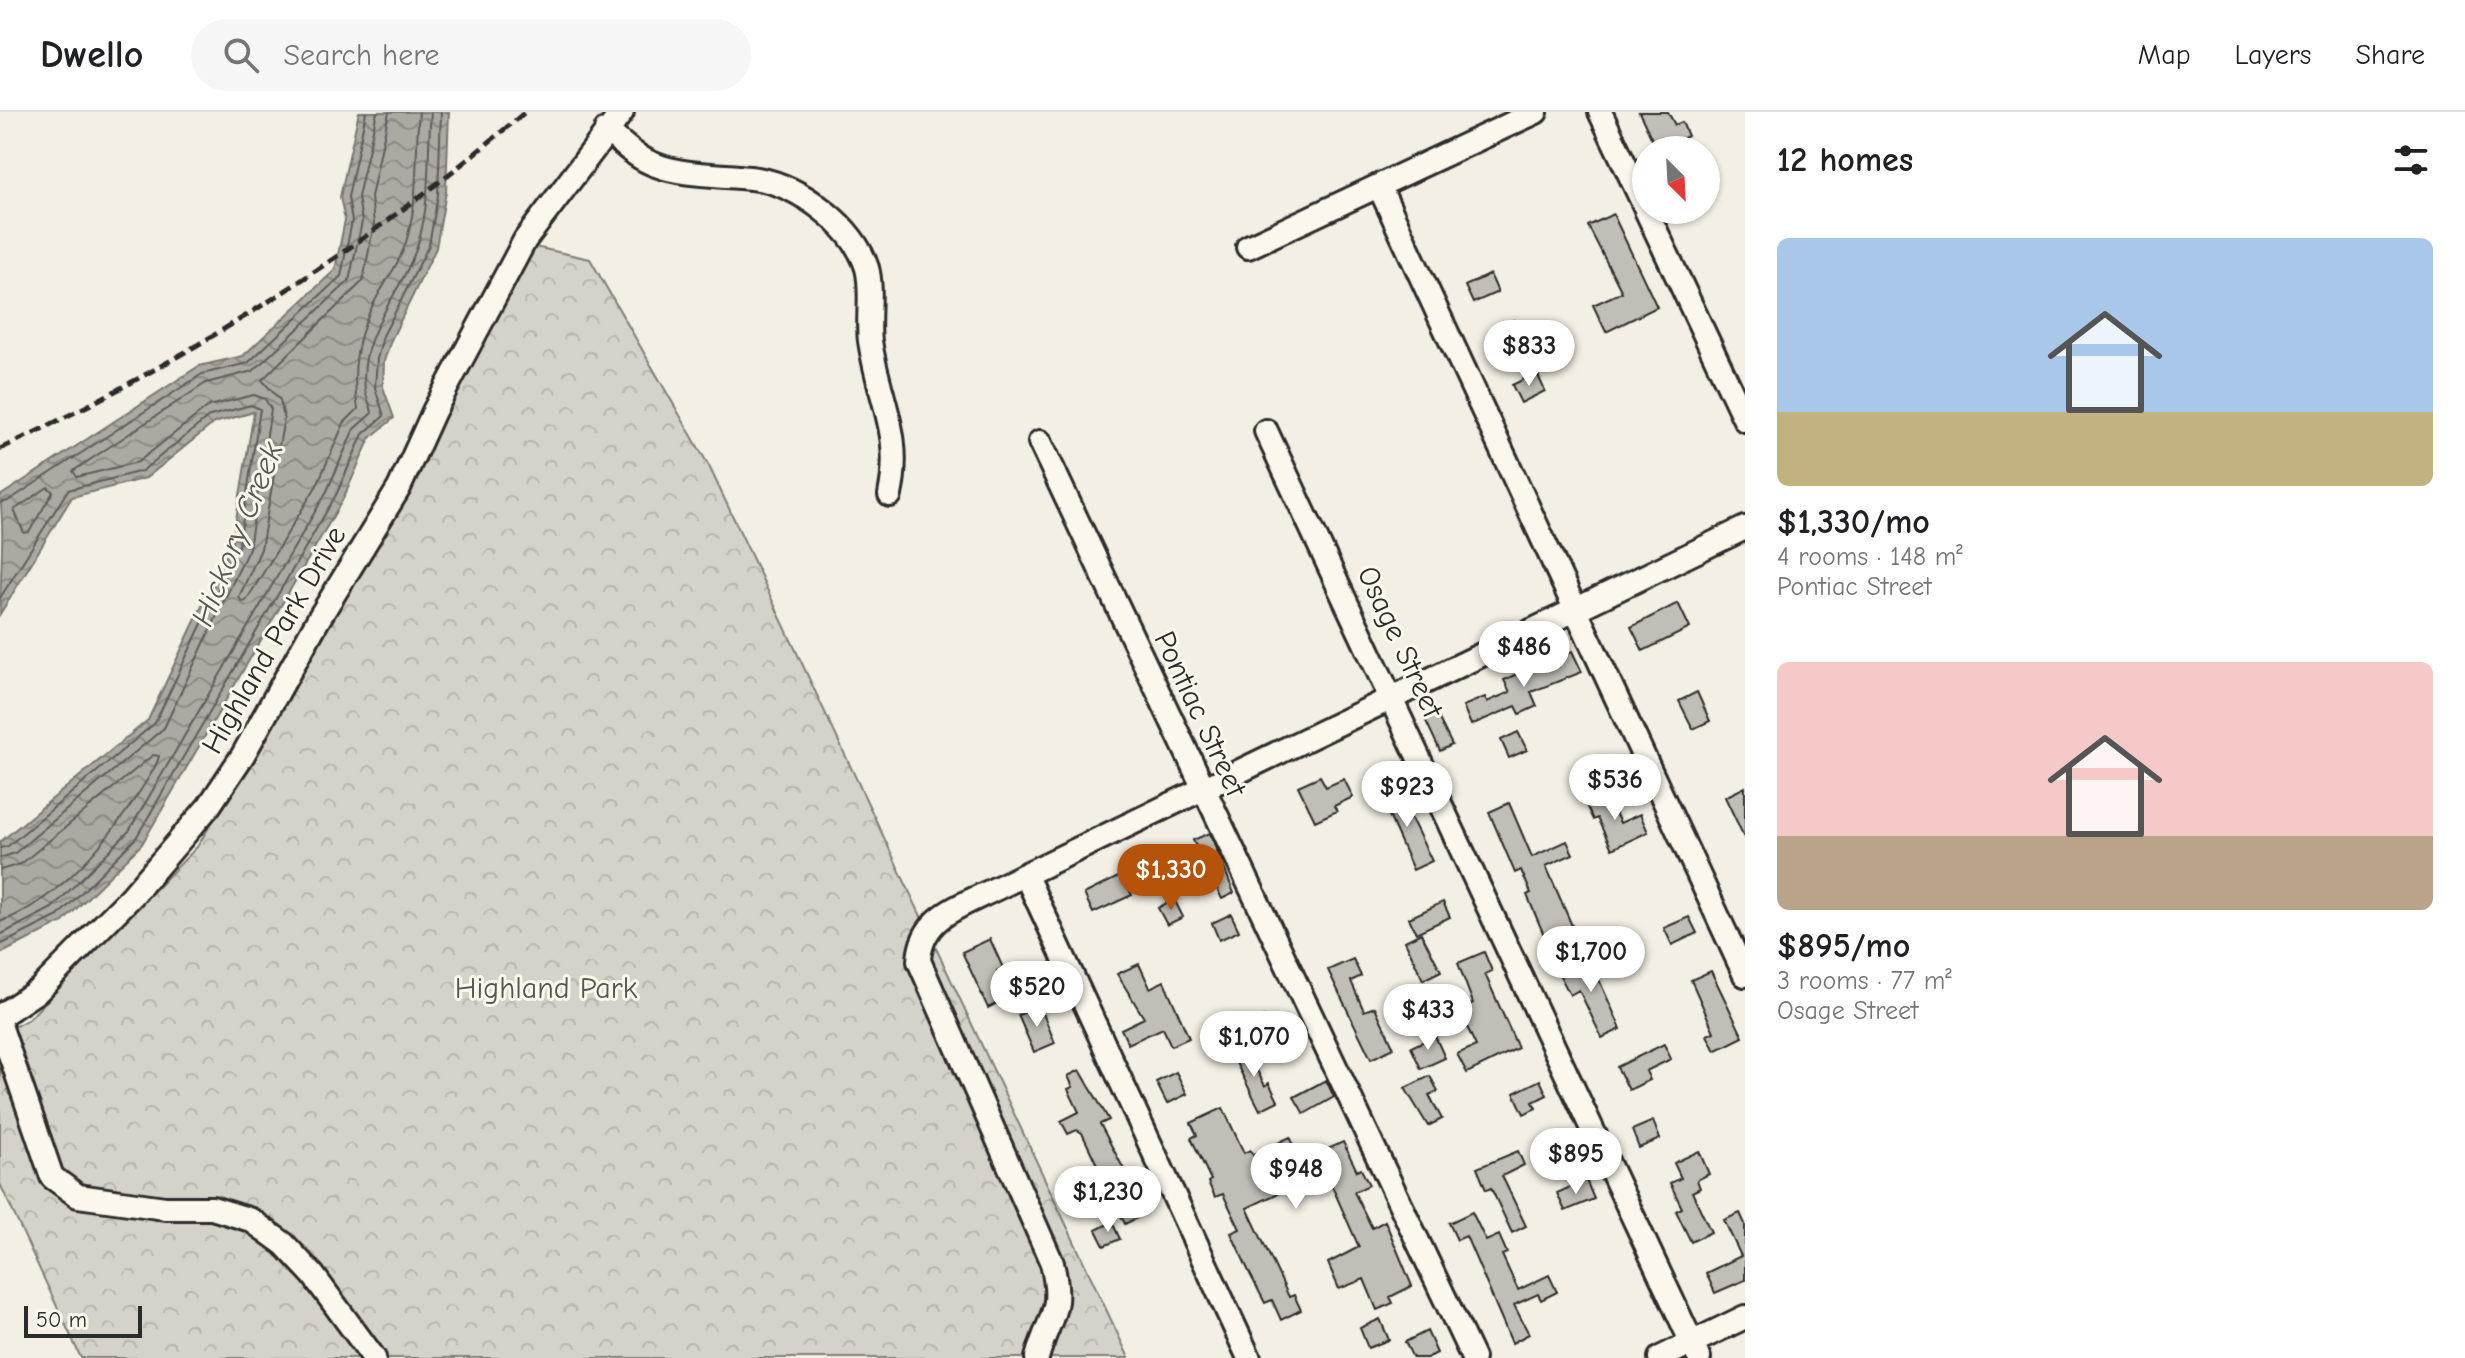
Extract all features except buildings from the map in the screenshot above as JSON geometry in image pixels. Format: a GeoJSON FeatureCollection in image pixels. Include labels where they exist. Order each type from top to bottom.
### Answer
{"type":"FeatureCollection","features":[{"type":"Feature","properties":{"kind":"street","name":"Highland Park Drive"},"geometry":{"type":"LineString","coordinates":[[0,1016],[39,990],[132,896],[209,806],[243,755],[318,620],[399,488],[434,411],[525,240],[622,112]]}},
{"type":"Feature","properties":{"kind":"street"},"geometry":{"type":"LineString","coordinates":[[1248,247],[1536,112]]}},
{"type":"Feature","properties":{"kind":"street"},"geometry":{"type":"LineString","coordinates":[[1600,112],[1632,180]]}},
{"type":"Feature","properties":{"kind":"street"},"geometry":{"type":"LineString","coordinates":[[606,130],[638,157],[659,167],[762,180],[794,192],[832,218],[854,245],[867,269],[870,340],[895,439],[895,470],[890,495]]}},
{"type":"Feature","properties":{"kind":"street"},"geometry":{"type":"LineString","coordinates":[[1379,186],[1745,975]]}},
{"type":"Feature","properties":{"kind":"street"},"geometry":{"type":"LineString","coordinates":[[1653,224],[1745,420]]}},
{"type":"Feature","properties":{"kind":"street","name":"Osage Street"},"geometry":{"type":"LineString","coordinates":[[1266,431],[1695,1350]]}},
{"type":"Feature","properties":{"kind":"street","name":"Pontiac Street"},"geometry":{"type":"LineString","coordinates":[[1040,442],[1473,1358]]}},
{"type":"Feature","properties":{"kind":"street"},"geometry":{"type":"LineString","coordinates":[[1037,1358],[1055,1318],[1059,1291],[1052,1263],[919,961],[920,940],[943,914],[1745,528]]}},
{"type":"Feature","properties":{"kind":"street"},"geometry":{"type":"LineString","coordinates":[[1026,876],[1249,1358]]}},
{"type":"Feature","properties":{"kind":"street"},"geometry":{"type":"LineString","coordinates":[[0,1025],[52,1177],[78,1196],[165,1208],[212,1208],[251,1220],[284,1244],[313,1275],[374,1358]]}},
{"type":"Feature","properties":{"kind":"street"},"geometry":{"type":"LineString","coordinates":[[1660,1358],[1695,1350],[1745,1317]]}},
{"type":"Feature","properties":{"kind":"green space","name":"Highland Park"},"geometry":{"type":"Polygon","coordinates":[[[530,246],[590,259],[709,466],[1129,1358],[81,1358],[0,1184],[0,1034],[29,1019],[197,847],[254,755],[407,490],[530,246]]]}},
{"type":"Feature","properties":{"kind":"water","name":"Hickory Creek"},"geometry":{"type":"Polygon","coordinates":[[[359,112],[449,112],[446,192],[436,248],[391,340],[384,361],[383,387],[394,418],[370,438],[343,499],[142,844],[63,922],[0,954],[0,842],[148,720],[232,543],[254,412],[214,423],[146,478],[72,497],[0,614],[0,496],[199,366],[243,356],[335,270],[345,220],[340,197],[359,112]]]}},
{"type":"Feature","properties":{"kind":"railway"},"geometry":{"type":"LineString","coordinates":[[0,449],[139,378],[274,298],[402,210],[525,112]]}}]}
